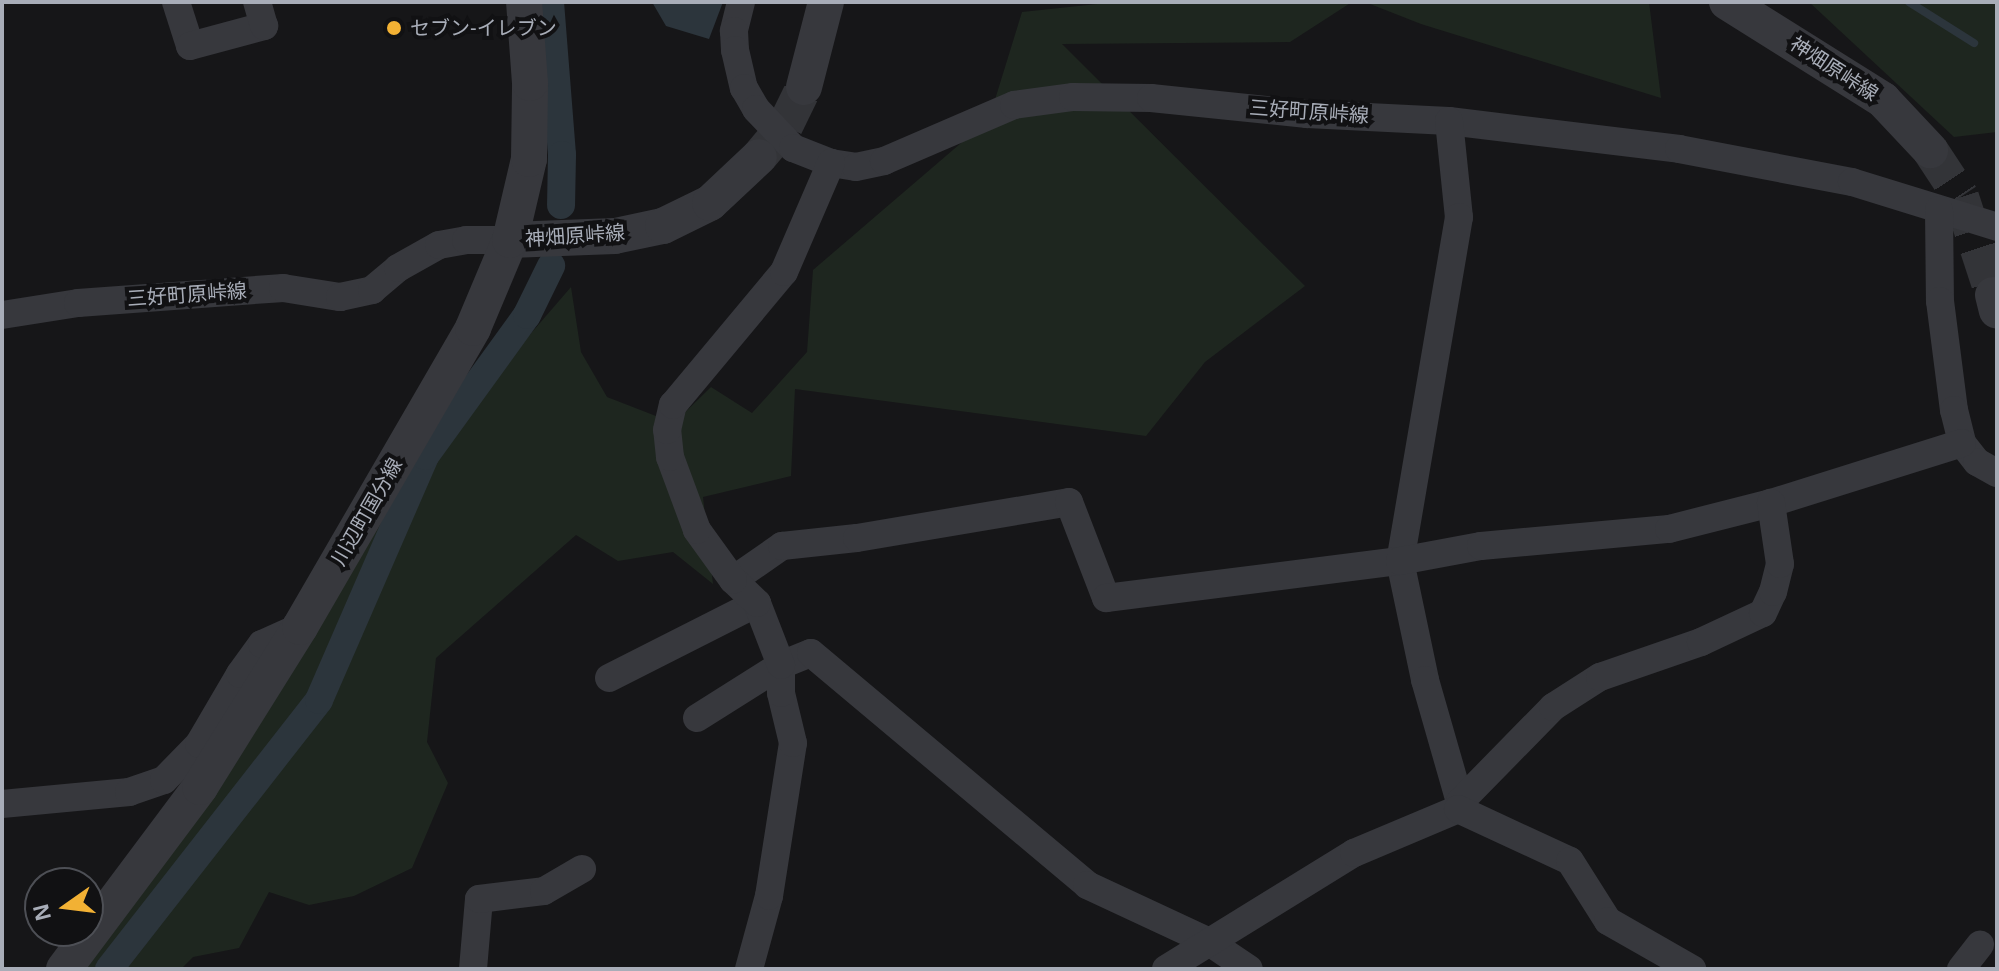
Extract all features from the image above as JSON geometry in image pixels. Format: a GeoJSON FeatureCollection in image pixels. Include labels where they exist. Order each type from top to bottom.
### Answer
{"type":"FeatureCollection","features":[{"type":"Feature","properties":{"kind":"street"},"geometry":{"type":"LineString","coordinates":[[176,2],[190,46],[264,26],[257,2]]}},
{"type":"Feature","properties":{"kind":"street","name":"川辺町国分線"},"geometry":{"type":"LineString","coordinates":[[64,969],[200,787],[300,627],[473,328],[510,240],[526,174],[531,128],[524,2]]}},
{"type":"Feature","properties":{"kind":"street","name":"三好町原峠線"},"geometry":{"type":"LineString","coordinates":[[741,2],[734,31],[744,88],[756,109],[793,148],[831,163],[856,167],[884,161],[1014,105],[1073,97],[1151,98],[1307,114],[1449,121],[1679,149],[1852,182],[1997,227]]}},
{"type":"Feature","properties":{"kind":"street"},"geometry":{"type":"LineString","coordinates":[[804,87],[826,2]]}},
{"type":"Feature","properties":{"kind":"street","name":"神畑原峠線"},"geometry":{"type":"LineString","coordinates":[[1727,2],[1883,100],[1930,150]]}},
{"type":"Feature","properties":{"kind":"street"},"geometry":{"type":"LineString","coordinates":[[1449,121],[1459,217],[1400,561],[1425,680],[1459,806],[1570,861],[1608,921],[1692,969]]}},
{"type":"Feature","properties":{"kind":"street","name":"神畑原峠線"},"geometry":{"type":"LineString","coordinates":[[510,240],[615,236],[663,226],[710,203],[759,157]]}},
{"type":"Feature","properties":{"kind":"street"},"geometry":{"type":"LineString","coordinates":[[749,969],[769,896],[793,743],[781,693],[781,665],[757,603],[733,580],[697,530],[670,457],[667,430],[673,405],[784,272],[831,163]]}},
{"type":"Feature","properties":{"kind":"street"},"geometry":{"type":"LineString","coordinates":[[1939,210],[1940,301],[1954,410],[1962,443],[1977,462],[1997,473]]}},
{"type":"Feature","properties":{"kind":"street","name":"三好町原峠線"},"geometry":{"type":"LineString","coordinates":[[2,315],[78,303],[283,288],[340,297],[372,290],[398,268],[439,245],[466,240],[510,240]]}},
{"type":"Feature","properties":{"kind":"street"},"geometry":{"type":"LineString","coordinates":[[733,580],[782,546],[857,538],[1069,502],[1106,598],[1400,561],[1481,546],[1669,529],[1771,503],[1962,443]]}},
{"type":"Feature","properties":{"kind":"street"},"geometry":{"type":"LineString","coordinates":[[1166,969],[1354,853],[1459,806],[1553,707],[1600,677],[1701,642],[1763,613],[1773,592],[1780,564],[1771,503]]}},
{"type":"Feature","properties":{"kind":"street"},"geometry":{"type":"LineString","coordinates":[[609,678],[757,603]]}},
{"type":"Feature","properties":{"kind":"street"},"geometry":{"type":"LineString","coordinates":[[2,804],[129,792],[164,780],[199,744],[245,666],[262,644],[300,627]]}},
{"type":"Feature","properties":{"kind":"street"},"geometry":{"type":"LineString","coordinates":[[697,718],[781,665],[811,653],[1087,885],[1209,942],[1249,969]]}},
{"type":"Feature","properties":{"kind":"street"},"geometry":{"type":"LineString","coordinates":[[473,969],[479,899],[544,891],[582,869]]}},
{"type":"Feature","properties":{"kind":"street"},"geometry":{"type":"LineString","coordinates":[[1961,969],[1980,945]]}},
{"type":"Feature","properties":{"kind":"shaded area"},"geometry":{"type":"Polygon","coordinates":[[[652,2],[723,2],[709,39],[666,26],[652,2]]]}},
{"type":"Feature","properties":{"kind":"shaded area"},"geometry":{"type":"Polygon","coordinates":[[[1116,2],[1352,2],[1290,42],[1062,44],[1305,286],[1205,362],[1146,436],[795,389],[791,476],[703,497],[713,584],[673,552],[618,561],[576,535],[436,658],[427,742],[448,783],[412,868],[354,896],[309,905],[269,892],[239,948],[193,957],[181,969],[86,969],[99,947],[104,947],[104,940],[362,517],[489,382],[571,287],[581,352],[607,397],[674,423],[711,387],[752,413],[807,352],[813,270],[989,119],[1022,12],[1116,2]]]}},
{"type":"Feature","properties":{"kind":"shaded area"},"geometry":{"type":"Polygon","coordinates":[[[1365,2],[1649,2],[1661,98],[1421,24],[1365,2]]]}},
{"type":"Feature","properties":{"kind":"shaded area"},"geometry":{"type":"Polygon","coordinates":[[[1809,2],[1997,2],[1997,132],[1954,137],[1809,2]]]}},
{"type":"Feature","properties":{"kind":"waterway"},"geometry":{"type":"LineString","coordinates":[[550,2],[562,155],[561,205]]}},
{"type":"Feature","properties":{"kind":"waterway"},"geometry":{"type":"LineString","coordinates":[[1909,2],[1974,43]]}},
{"type":"Feature","properties":{"kind":"waterway"},"geometry":{"type":"LineString","coordinates":[[109,969],[319,700],[425,456],[527,315],[551,266]]}},
{"type":"Feature","properties":{"kind":"tunnel"},"geometry":{"type":"LineString","coordinates":[[759,157],[785,126],[804,87]]}},
{"type":"Feature","properties":{"kind":"tunnel"},"geometry":{"type":"LineString","coordinates":[[1930,150],[1961,197],[1993,295]]}},
{"type":"Feature","properties":{"kind":"place","name":"セブン-イレブン"},"geometry":{"type":"Point","coordinates":[394,28]}}]}
